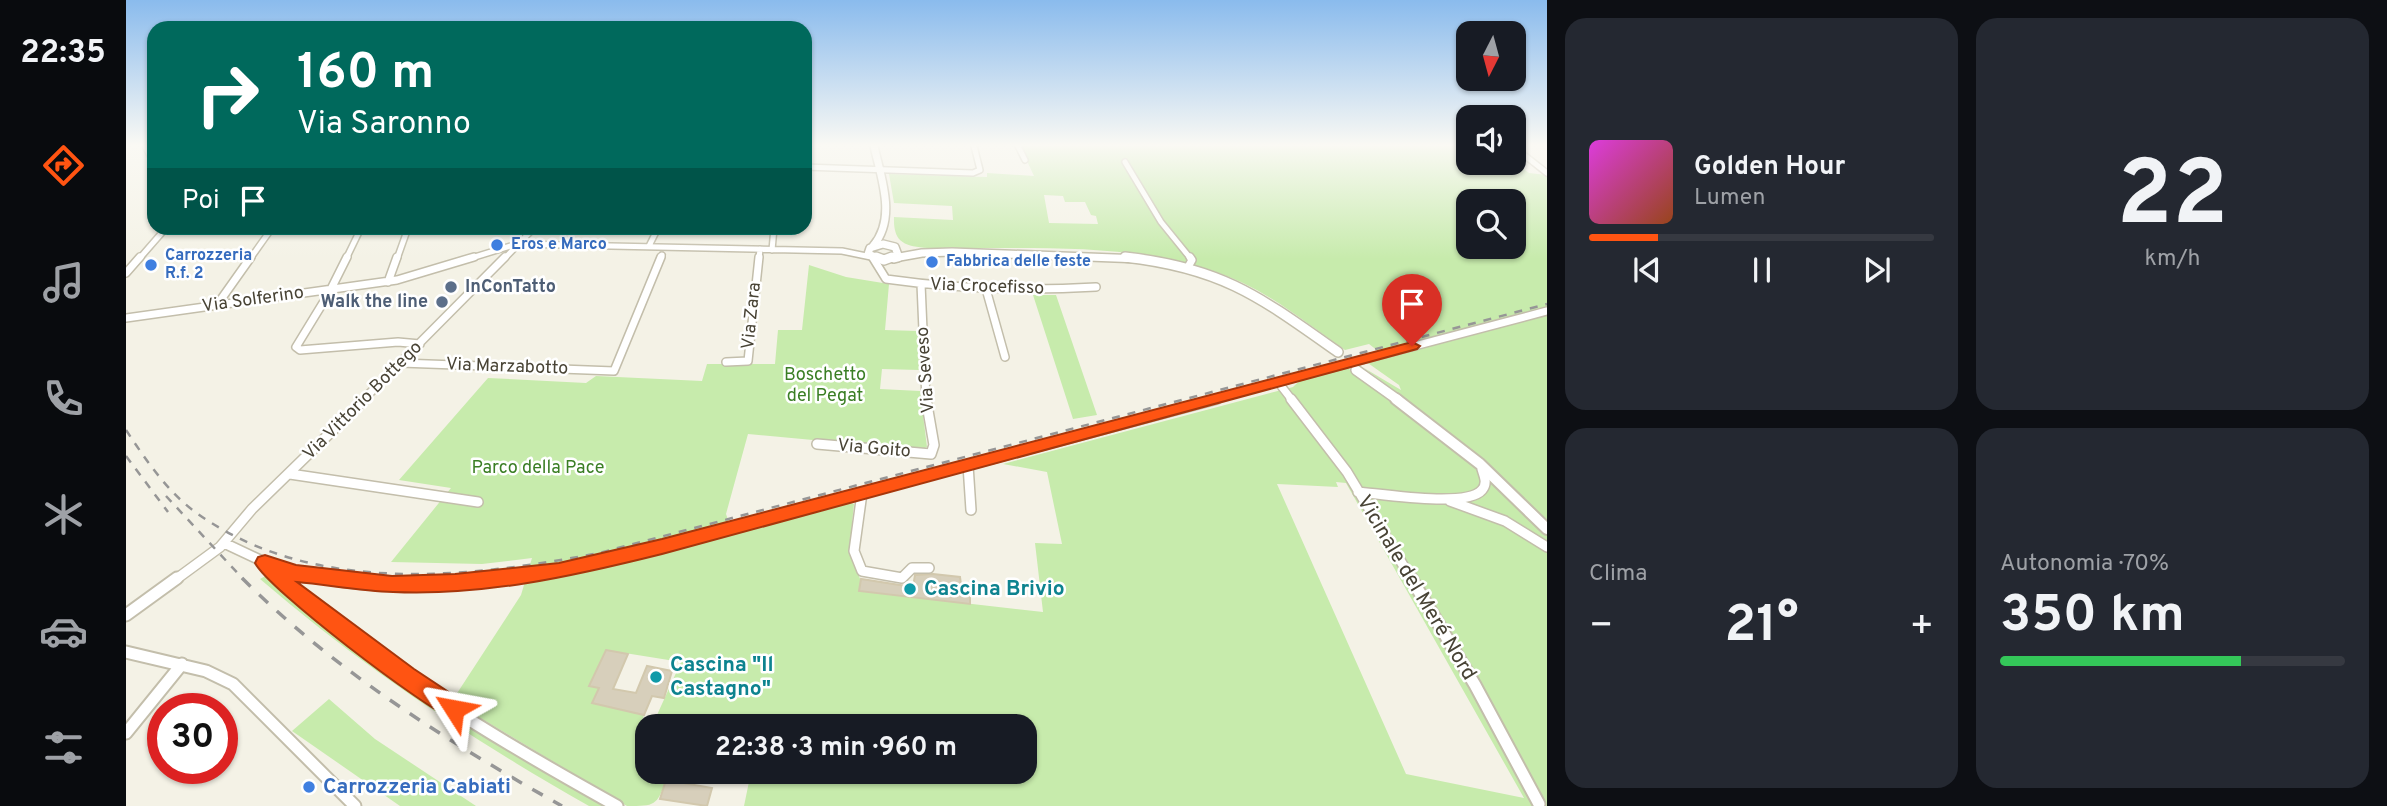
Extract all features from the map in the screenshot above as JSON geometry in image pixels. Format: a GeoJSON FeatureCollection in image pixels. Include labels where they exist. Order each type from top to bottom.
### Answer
{"type":"FeatureCollection","features":[{"type":"Feature","properties":{"kind":"street"},"geometry":{"type":"LineString","coordinates":[[882,184],[886,208],[884,232],[898,251],[882,273],[867,253],[884,232]]}},
{"type":"Feature","properties":{"kind":"street"},"geometry":{"type":"LineString","coordinates":[[1138,184],[1161,222],[1192,260],[1188,267]]}},
{"type":"Feature","properties":{"kind":"street"},"geometry":{"type":"LineString","coordinates":[[126,273],[160,235]]}},
{"type":"Feature","properties":{"kind":"street"},"geometry":{"type":"LineString","coordinates":[[217,305],[267,235]]}},
{"type":"Feature","properties":{"kind":"street"},"geometry":{"type":"LineString","coordinates":[[357,235],[297,349],[398,342],[420,344]]}},
{"type":"Feature","properties":{"kind":"street"},"geometry":{"type":"LineString","coordinates":[[387,282],[405,235]]}},
{"type":"Feature","properties":{"kind":"street","name":"Via Vittorio Bottego"},"geometry":{"type":"LineString","coordinates":[[126,615],[224,543],[252,509],[527,235]]}},
{"type":"Feature","properties":{"kind":"street"},"geometry":{"type":"LineString","coordinates":[[649,246],[654,235]]}},
{"type":"Feature","properties":{"kind":"street"},"geometry":{"type":"LineString","coordinates":[[772,250],[773,235]]}},
{"type":"Feature","properties":{"kind":"street","name":"Via Solferino"},"geometry":{"type":"LineString","coordinates":[[126,318],[387,282],[517,244],[842,251]]}},
{"type":"Feature","properties":{"kind":"street"},"geometry":{"type":"LineString","coordinates":[[842,251],[892,246],[932,253]]}},
{"type":"Feature","properties":{"kind":"street","name":"Via Zara"},"geometry":{"type":"LineString","coordinates":[[726,362],[748,361],[760,249]]}},
{"type":"Feature","properties":{"kind":"street"},"geometry":{"type":"LineString","coordinates":[[842,251],[872,258],[932,253],[1126,256],[1188,267],[1215,275],[1254,294],[1336,353],[1256,299],[1201,274],[1133,259],[1038,255]]}},
{"type":"Feature","properties":{"kind":"street","name":"Via Marzabotto"},"geometry":{"type":"LineString","coordinates":[[401,363],[614,371],[662,255]]}},
{"type":"Feature","properties":{"kind":"street","name":"Via Crocefisso"},"geometry":{"type":"LineString","coordinates":[[882,273],[890,280],[986,289],[1049,290],[1096,287]]}},
{"type":"Feature","properties":{"kind":"street","name":"Via Seveso"},"geometry":{"type":"LineString","coordinates":[[921,284],[927,416],[934,445],[931,453]]}},
{"type":"Feature","properties":{"kind":"street"},"geometry":{"type":"LineString","coordinates":[[986,289],[1005,357]]}},
{"type":"Feature","properties":{"kind":"street"},"geometry":{"type":"LineString","coordinates":[[224,543],[265,563],[296,573],[384,584],[433,584],[519,577],[625,556],[1547,311]]}},
{"type":"Feature","properties":{"kind":"street"},"geometry":{"type":"LineString","coordinates":[[1547,520],[1477,453],[1359,369],[1472,455],[1547,529]]}},
{"type":"Feature","properties":{"kind":"street","name":"Vicinale del Meré Nord"},"geometry":{"type":"LineString","coordinates":[[1278,382],[1317,430],[1358,492],[1475,685],[1539,804]]}},
{"type":"Feature","properties":{"kind":"street","name":"Via Goito"},"geometry":{"type":"LineString","coordinates":[[817,444],[931,453]]}},
{"type":"Feature","properties":{"kind":"street"},"geometry":{"type":"LineString","coordinates":[[1358,492],[1460,498],[1483,489],[1486,481],[1484,472],[1472,455]]}},
{"type":"Feature","properties":{"kind":"street"},"geometry":{"type":"LineString","coordinates":[[968,465],[971,510]]}},
{"type":"Feature","properties":{"kind":"street"},"geometry":{"type":"LineString","coordinates":[[290,474],[478,502]]}},
{"type":"Feature","properties":{"kind":"street"},"geometry":{"type":"LineString","coordinates":[[862,493],[854,551],[862,570],[897,579],[902,578],[912,568],[929,568]]}},
{"type":"Feature","properties":{"kind":"street"},"geometry":{"type":"LineString","coordinates":[[1433,498],[1470,507],[1505,521],[1547,547]]}},
{"type":"Feature","properties":{"kind":"street"},"geometry":{"type":"LineString","coordinates":[[265,563],[293,591],[406,676],[544,765],[617,806]]}},
{"type":"Feature","properties":{"kind":"street"},"geometry":{"type":"LineString","coordinates":[[126,652],[182,664],[221,676],[233,684],[355,806]]}},
{"type":"Feature","properties":{"kind":"street"},"geometry":{"type":"LineString","coordinates":[[126,733],[182,664]]}},
{"type":"Feature","properties":{"kind":"green space"},"geometry":{"type":"Polygon","coordinates":[[[891,184],[1547,184],[1547,806],[744,806],[749,784],[1037,784],[1037,714],[657,714],[681,662],[606,650],[589,686],[599,688],[593,703],[640,714],[635,714],[635,784],[664,784],[654,803],[627,806],[452,701],[521,595],[532,558],[482,564],[391,562],[451,488],[399,480],[488,378],[586,383],[596,376],[702,381],[707,364],[775,364],[778,330],[802,330],[809,265],[846,277],[889,284],[885,330],[918,331],[919,370],[882,369],[880,389],[920,391],[927,447],[920,450],[748,434],[726,514],[732,531],[848,502],[854,504],[849,553],[861,581],[859,591],[1043,612],[1035,543],[1062,544],[1047,472],[1003,464],[1293,387],[1310,376],[1346,367],[1386,395],[1396,392],[1364,368],[1401,390],[1399,385],[1365,361],[1224,393],[1378,351],[1369,344],[1345,350],[1295,314],[1243,283],[1207,269],[1168,259],[1129,253],[1048,248],[928,248],[907,244],[898,238],[894,217],[953,220],[952,206],[894,203],[891,184]],[[1044,195],[1049,223],[1098,224],[1096,216],[1091,215],[1085,202],[1065,202],[1063,196],[1044,195]],[[1336,482],[1338,487],[1277,484],[1406,774],[1524,798],[1346,483],[1336,482]]]}},
{"type":"Feature","properties":{"kind":"green space"},"geometry":{"type":"Polygon","coordinates":[[[1033,295],[1056,295],[1097,415],[1073,419],[1033,295]]]}},
{"type":"Feature","properties":{"kind":"green space"},"geometry":{"type":"Polygon","coordinates":[[[269,574],[272,582],[357,647],[609,806],[589,806],[502,755],[418,700],[338,642],[260,579],[269,574]]]}},
{"type":"Feature","properties":{"kind":"green space"},"geometry":{"type":"Polygon","coordinates":[[[329,699],[375,739],[476,806],[400,806],[292,731],[329,699]]]}},
{"type":"Feature","properties":{"kind":"building","name":"Cascina Brivio"},"geometry":{"type":"Polygon","coordinates":[[[915,575],[960,577],[962,592],[970,592],[970,604],[859,591],[861,579],[913,587],[915,575]]]}},
{"type":"Feature","properties":{"kind":"building","name":"Cascina \"Il Castagno\""},"geometry":{"type":"Polygon","coordinates":[[[606,650],[628,654],[613,689],[636,693],[647,666],[672,671],[664,698],[652,696],[644,714],[592,703],[599,688],[589,686],[606,650]]]}},
{"type":"Feature","properties":{"kind":"building"},"geometry":{"type":"Polygon","coordinates":[[[665,784],[712,788],[707,806],[660,799],[665,784]]]}},
{"type":"Feature","properties":{"kind":"railway"},"geometry":{"type":"LineString","coordinates":[[126,430],[167,486],[187,506],[243,540],[291,558],[341,569],[393,574],[497,569],[599,553],[1547,304]]}},
{"type":"Feature","properties":{"kind":"railway"},"geometry":{"type":"LineString","coordinates":[[126,456],[168,512]]}},
{"type":"Feature","properties":{"kind":"railway"},"geometry":{"type":"LineString","coordinates":[[166,496],[243,579]]}},
{"type":"Feature","properties":{"kind":"railway"},"geometry":{"type":"LineString","coordinates":[[243,579],[315,644],[394,703],[562,806]]}},
{"type":"Feature","properties":{"kind":"place","name":"Eros e Marco"},"geometry":{"type":"Point","coordinates":[497,245]}},
{"type":"Feature","properties":{"kind":"place","name":"Fabbrica delle feste"},"geometry":{"type":"Point","coordinates":[932,262]}},
{"type":"Feature","properties":{"kind":"place","name":"Carrozzeria R.f. 2"},"geometry":{"type":"Point","coordinates":[151,265]}},
{"type":"Feature","properties":{"kind":"place","name":"InConTatto"},"geometry":{"type":"Point","coordinates":[451,287]}},
{"type":"Feature","properties":{"kind":"place","name":"Walk the line"},"geometry":{"type":"Point","coordinates":[442,302]}},
{"type":"Feature","properties":{"kind":"place","name":"Cascina Brivio"},"geometry":{"type":"Point","coordinates":[910,589]}},
{"type":"Feature","properties":{"kind":"place","name":"Cascina \"Il Castagno\""},"geometry":{"type":"Point","coordinates":[656,677]}},
{"type":"Feature","properties":{"kind":"place","name":"Carrozzeria Cabiati"},"geometry":{"type":"Point","coordinates":[309,787]}},
{"type":"Feature","properties":{"kind":"route"},"geometry":{"type":"LineString","coordinates":[[454,709],[293,591],[265,563],[296,573],[392,584],[455,583],[559,571],[1412,346]]}},
{"type":"Feature","properties":{"kind":"park label","name":"Boschetto del Pegat"},"geometry":{"type":"Point","coordinates":[825,385]}},
{"type":"Feature","properties":{"kind":"park label","name":"Parco della Pace"},"geometry":{"type":"Point","coordinates":[538,468]}}]}
